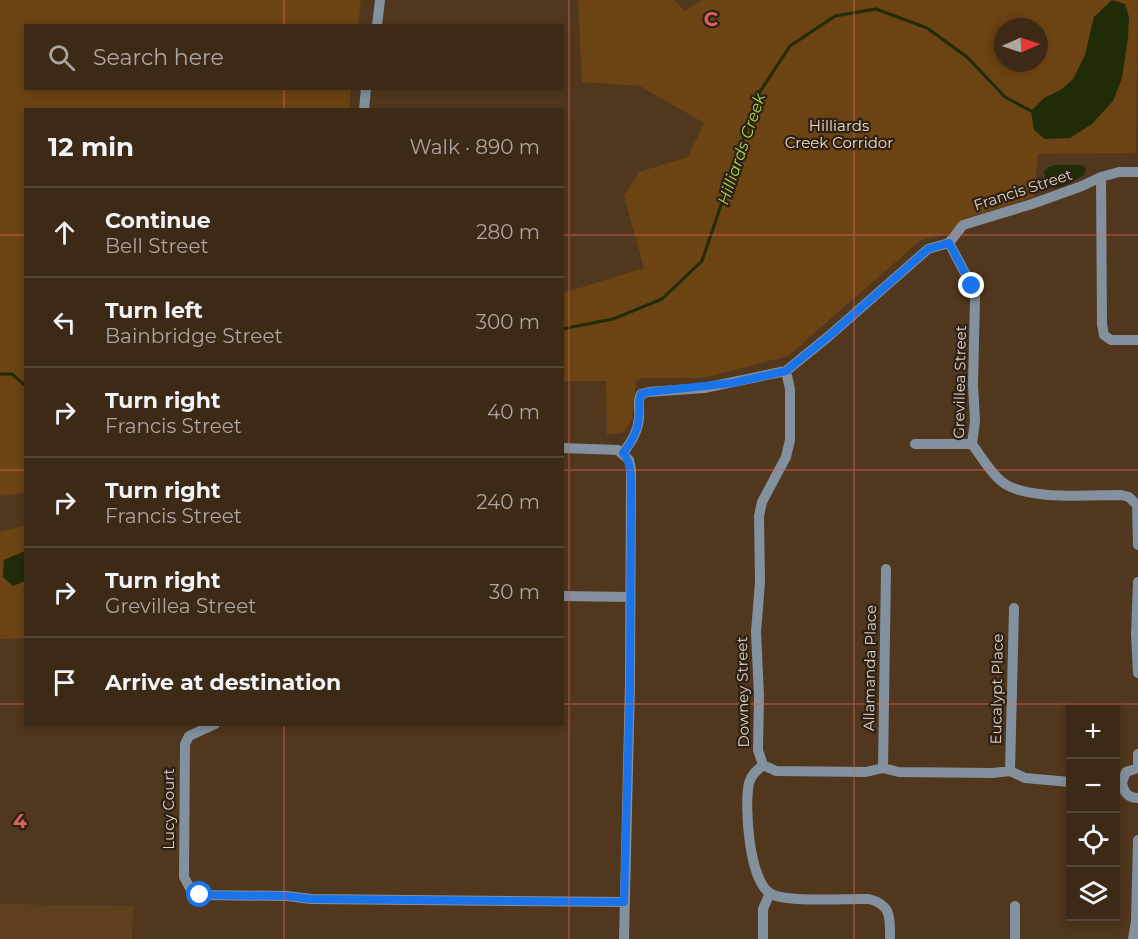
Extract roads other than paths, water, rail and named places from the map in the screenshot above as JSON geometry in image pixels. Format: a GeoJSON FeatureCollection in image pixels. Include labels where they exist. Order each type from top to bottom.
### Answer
{"type":"FeatureCollection","features":[{"type":"Feature","properties":{"kind":"street"},"geometry":{"type":"LineString","coordinates":[[378,24],[380,0]]}},
{"type":"Feature","properties":{"kind":"street"},"geometry":{"type":"LineString","coordinates":[[364,108],[366,90]]}},
{"type":"Feature","properties":{"kind":"street","name":"Francis Street"},"geometry":{"type":"LineString","coordinates":[[623,453],[636,434],[641,394],[732,383],[786,371],[928,249],[949,243],[963,225],[1042,200],[1101,177],[1119,172],[1138,172]]}},
{"type":"Feature","properties":{"kind":"street"},"geometry":{"type":"LineString","coordinates":[[1101,177],[1104,335],[1111,340],[1138,340]]}},
{"type":"Feature","properties":{"kind":"street","name":"Grevillea Street"},"geometry":{"type":"LineString","coordinates":[[949,243],[972,286],[975,298],[973,385],[975,421],[972,444],[993,473],[1011,488],[1038,494],[1129,497],[1137,505],[1138,545]]}},
{"type":"Feature","properties":{"kind":"street","name":"Downey Street"},"geometry":{"type":"LineString","coordinates":[[770,893],[760,882],[747,830],[750,782],[756,771],[763,765],[758,750],[759,696],[756,632],[760,582],[759,516],[762,502],[786,457],[790,440],[790,389],[786,371]]}},
{"type":"Feature","properties":{"kind":"street"},"geometry":{"type":"LineString","coordinates":[[915,444],[972,444]]}},
{"type":"Feature","properties":{"kind":"street"},"geometry":{"type":"LineString","coordinates":[[564,448],[612,448],[623,453],[629,460],[631,469],[630,683],[624,939]]}},
{"type":"Feature","properties":{"kind":"street","name":"Allamanda Place"},"geometry":{"type":"LineString","coordinates":[[883,768],[886,569]]}},
{"type":"Feature","properties":{"kind":"street"},"geometry":{"type":"LineString","coordinates":[[1138,582],[1136,634],[1138,673]]}},
{"type":"Feature","properties":{"kind":"street"},"geometry":{"type":"LineString","coordinates":[[564,596],[630,597]]}},
{"type":"Feature","properties":{"kind":"street","name":"Eucalypt Place"},"geometry":{"type":"LineString","coordinates":[[1010,771],[1014,608]]}},
{"type":"Feature","properties":{"kind":"street","name":"Lucy Court"},"geometry":{"type":"LineString","coordinates":[[210,726],[189,736],[185,744],[184,877],[191,890],[200,895],[287,896],[311,899],[624,902]]}},
{"type":"Feature","properties":{"kind":"street"},"geometry":{"type":"LineString","coordinates":[[1120,781],[1126,772],[1138,768],[1138,753]]}},
{"type":"Feature","properties":{"kind":"street"},"geometry":{"type":"LineString","coordinates":[[763,765],[776,771],[866,771],[883,768],[899,772],[993,773],[1010,771],[1025,778],[1066,782]]}},
{"type":"Feature","properties":{"kind":"street"},"geometry":{"type":"LineString","coordinates":[[1120,785],[1128,796],[1138,798]]}},
{"type":"Feature","properties":{"kind":"street"},"geometry":{"type":"LineString","coordinates":[[1133,939],[1138,840]]}},
{"type":"Feature","properties":{"kind":"street"},"geometry":{"type":"LineString","coordinates":[[763,939],[763,909],[770,893],[784,898],[869,898],[877,901],[884,905],[890,917],[890,939]]}},
{"type":"Feature","properties":{"kind":"street"},"geometry":{"type":"LineString","coordinates":[[1015,906],[1015,939]]}},
{"type":"Feature","properties":{"kind":"waterway","name":"Hilliards Creek"},"geometry":{"type":"LineString","coordinates":[[564,329],[613,319],[662,299],[702,261],[759,93],[790,46],[835,16],[876,9],[927,28],[967,57],[1005,97],[1035,111]]}},
{"type":"Feature","properties":{"kind":"waterway","name":"Hilliards Creek"},"geometry":{"type":"LineString","coordinates":[[0,374],[12,374],[24,384]]}},
{"type":"Feature","properties":{"kind":"park label","name":"Hilliards Creek Corridor"},"geometry":{"type":"Point","coordinates":[839,134]}}]}
